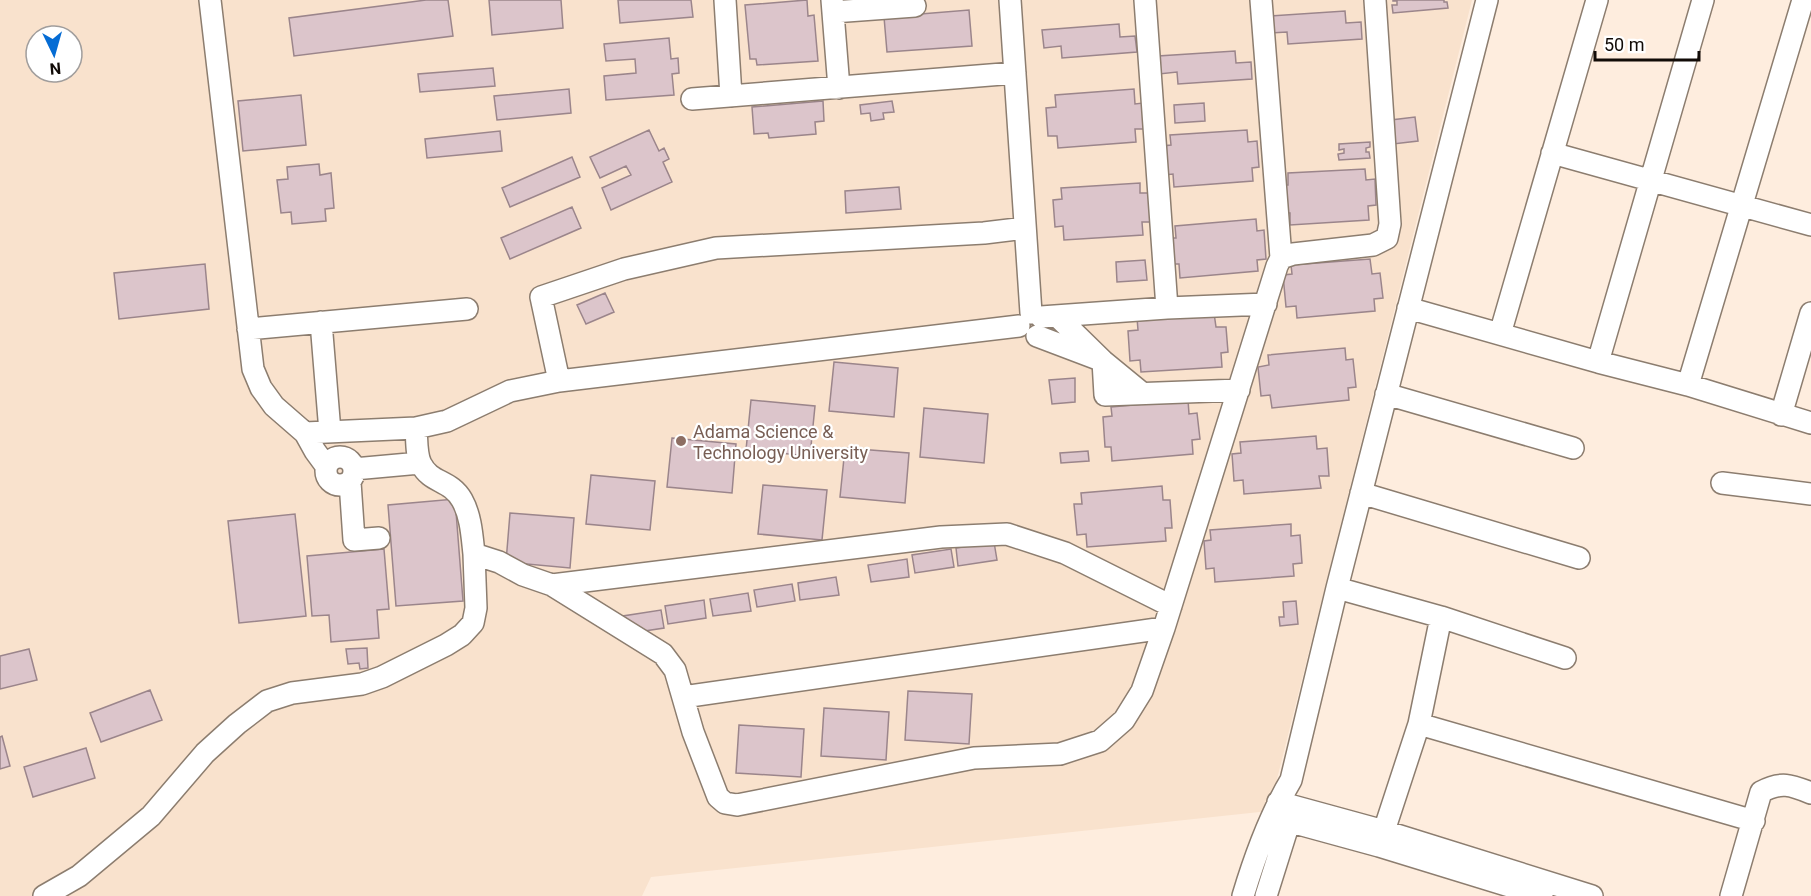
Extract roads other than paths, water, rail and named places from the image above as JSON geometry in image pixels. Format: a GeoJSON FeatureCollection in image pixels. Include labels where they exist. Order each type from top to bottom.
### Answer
{"type":"FeatureCollection","features":[{"type":"Feature","properties":{"kind":"street"},"geometry":{"type":"LineString","coordinates":[[210,0],[253,369],[261,388],[274,406],[305,433],[315,451],[342,468],[420,463]]}},
{"type":"Feature","properties":{"kind":"street"},"geometry":{"type":"LineString","coordinates":[[725,0],[731,96]]}},
{"type":"Feature","properties":{"kind":"street"},"geometry":{"type":"LineString","coordinates":[[1010,0],[1024,228],[1037,322]]}},
{"type":"Feature","properties":{"kind":"street"},"geometry":{"type":"LineString","coordinates":[[1145,0],[1167,308]]}},
{"type":"Feature","properties":{"kind":"street"},"geometry":{"type":"LineString","coordinates":[[474,554],[552,585],[663,654],[675,670],[693,732],[718,796],[725,803],[737,804],[974,758],[1060,754],[1100,741],[1124,720],[1142,691],[1281,258],[1261,0]]}},
{"type":"Feature","properties":{"kind":"street"},"geometry":{"type":"LineString","coordinates":[[1281,258],[1293,254],[1373,245],[1387,238],[1390,224],[1375,0]]}},
{"type":"Feature","properties":{"kind":"street"},"geometry":{"type":"LineString","coordinates":[[1266,896],[1283,812],[1337,588],[1487,0]]}},
{"type":"Feature","properties":{"kind":"street"},"geometry":{"type":"LineString","coordinates":[[1500,334],[1597,0]]}},
{"type":"Feature","properties":{"kind":"street"},"geometry":{"type":"LineString","coordinates":[[1598,362],[1703,0]]}},
{"type":"Feature","properties":{"kind":"street"},"geometry":{"type":"LineString","coordinates":[[1688,386],[1803,0]]}},
{"type":"Feature","properties":{"kind":"street"},"geometry":{"type":"LineString","coordinates":[[839,88],[832,6],[915,6]]}},
{"type":"Feature","properties":{"kind":"street"},"geometry":{"type":"LineString","coordinates":[[692,99],[1015,73]]}},
{"type":"Feature","properties":{"kind":"street"},"geometry":{"type":"LineString","coordinates":[[1552,153],[1811,225]]}},
{"type":"Feature","properties":{"kind":"street"},"geometry":{"type":"LineString","coordinates":[[560,381],[541,297],[624,269],[716,248],[984,233],[1024,228]]}},
{"type":"Feature","properties":{"kind":"street"},"geometry":{"type":"LineString","coordinates":[[305,433],[416,428],[447,421],[510,391],[560,381],[1037,322],[1167,308],[1266,304]]}},
{"type":"Feature","properties":{"kind":"street"},"geometry":{"type":"LineString","coordinates":[[1408,308],[1688,386],[1811,423]]}},
{"type":"Feature","properties":{"kind":"street"},"geometry":{"type":"LineString","coordinates":[[248,330],[467,309]]}},
{"type":"Feature","properties":{"kind":"street"},"geometry":{"type":"LineString","coordinates":[[1781,415],[1811,313]]}},
{"type":"Feature","properties":{"kind":"street"},"geometry":{"type":"LineString","coordinates":[[321,322],[334,431],[354,540],[379,538]]}},
{"type":"Feature","properties":{"kind":"street"},"geometry":{"type":"LineString","coordinates":[[1037,322],[1103,361],[1142,393],[1239,390]]}},
{"type":"Feature","properties":{"kind":"street"},"geometry":{"type":"LineString","coordinates":[[1037,322],[1103,361]]}},
{"type":"Feature","properties":{"kind":"street"},"geometry":{"type":"LineString","coordinates":[[1386,394],[1573,448]]}},
{"type":"Feature","properties":{"kind":"street"},"geometry":{"type":"LineString","coordinates":[[44,896],[79,876],[151,816],[205,753],[237,723],[267,701],[292,693],[372,681],[446,645],[462,635],[473,623],[476,608],[474,554],[469,519],[461,499],[448,484],[430,477],[420,463],[416,428]]}},
{"type":"Feature","properties":{"kind":"street"},"geometry":{"type":"LineString","coordinates":[[1722,483],[1811,494]]}},
{"type":"Feature","properties":{"kind":"street"},"geometry":{"type":"LineString","coordinates":[[1361,493],[1579,558]]}},
{"type":"Feature","properties":{"kind":"street"},"geometry":{"type":"LineString","coordinates":[[552,585],[941,537],[1007,534],[1065,553],[1171,606]]}},
{"type":"Feature","properties":{"kind":"street"},"geometry":{"type":"LineString","coordinates":[[1337,588],[1441,617],[1565,658]]}},
{"type":"Feature","properties":{"kind":"street"},"geometry":{"type":"LineString","coordinates":[[1382,838],[1419,724],[1441,617]]}},
{"type":"Feature","properties":{"kind":"street"},"geometry":{"type":"LineString","coordinates":[[683,697],[1164,628]]}},
{"type":"Feature","properties":{"kind":"street"},"geometry":{"type":"LineString","coordinates":[[1419,724],[1754,821]]}},
{"type":"Feature","properties":{"kind":"street"},"geometry":{"type":"LineString","coordinates":[[1731,896],[1761,792],[1780,785],[1811,793]]}},
{"type":"Feature","properties":{"kind":"street"},"geometry":{"type":"LineString","coordinates":[[1283,812],[1592,896]]}},
{"type":"Feature","properties":{"kind":"street"},"geometry":{"type":"LineString","coordinates":[[1243,896],[1253,865],[1283,812]]}},
{"type":"Feature","properties":{"kind":"street"},"geometry":{"type":"LineString","coordinates":[[1382,838],[1542,896]]}},
{"type":"Feature","properties":{"kind":"place","name":"Adama Science & Technology University"},"geometry":{"type":"Point","coordinates":[681,441]}}]}
